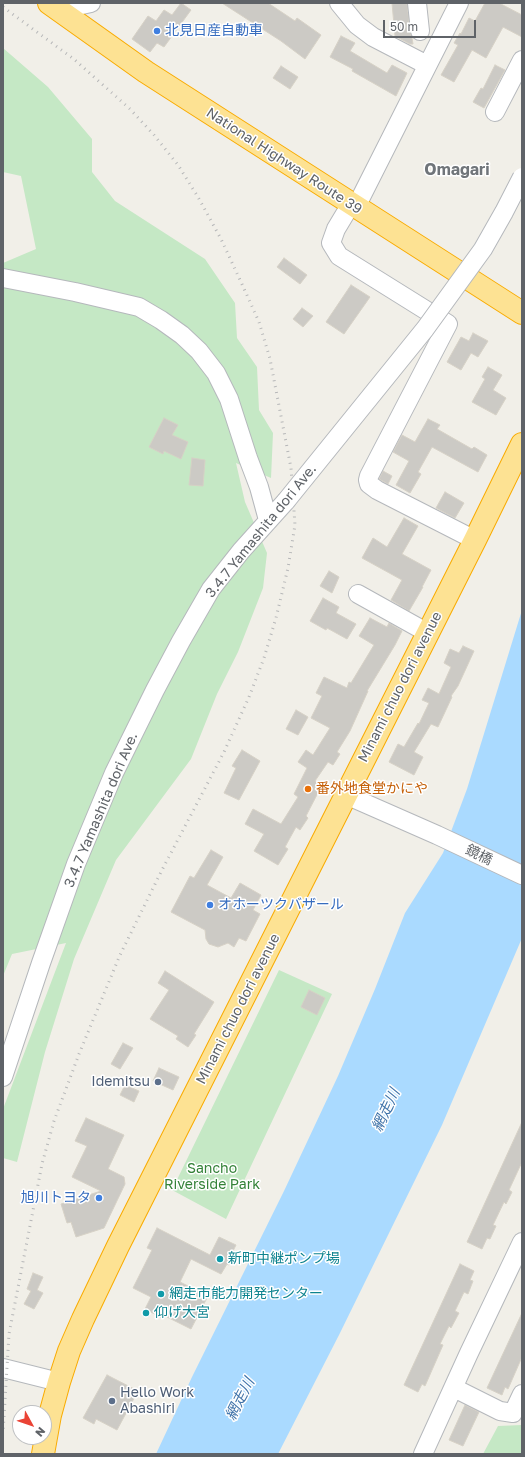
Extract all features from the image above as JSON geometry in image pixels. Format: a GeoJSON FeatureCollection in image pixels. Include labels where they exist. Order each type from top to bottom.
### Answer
{"type":"FeatureCollection","features":[{"type":"Feature","properties":{"kind":"highway","name":"National Highway Route 39"},"geometry":{"type":"LineString","coordinates":[[54,6],[146,72],[520,310]]}},
{"type":"Feature","properties":{"kind":"highway","name":"Minami chuo dori avenue"},"geometry":{"type":"LineString","coordinates":[[43,1454],[50,1415],[59,1382],[77,1332],[118,1246],[475,540],[522,444]]}},
{"type":"Feature","properties":{"kind":"street"},"geometry":{"type":"LineString","coordinates":[[54,6],[91,3]]}},
{"type":"Feature","properties":{"kind":"street"},"geometry":{"type":"LineString","coordinates":[[339,3],[357,25],[373,37],[427,65]]}},
{"type":"Feature","properties":{"kind":"street"},"geometry":{"type":"LineString","coordinates":[[417,3],[420,31]]}},
{"type":"Feature","properties":{"kind":"street"},"geometry":{"type":"LineString","coordinates":[[459,3],[354,205],[336,229],[331,243],[340,256],[448,324],[369,476],[369,484],[372,488],[475,540]]}},
{"type":"Feature","properties":{"kind":"street"},"geometry":{"type":"LineString","coordinates":[[495,112],[522,60]]}},
{"type":"Feature","properties":{"kind":"street","name":"3.4.7 Yamashita dori Ave."},"geometry":{"type":"LineString","coordinates":[[3,1077],[40,963],[76,864],[114,773],[181,641],[212,589],[241,551],[286,501],[425,330],[482,249],[504,212],[522,177]]}},
{"type":"Feature","properties":{"kind":"street"},"geometry":{"type":"LineString","coordinates":[[3,278],[75,292],[139,308],[161,320],[182,335],[199,351],[216,373],[229,399],[259,487],[268,520]]}},
{"type":"Feature","properties":{"kind":"street"},"geometry":{"type":"LineString","coordinates":[[358,594],[428,633]]}},
{"type":"Feature","properties":{"kind":"street","name":"鏡橋"},"geometry":{"type":"LineString","coordinates":[[346,795],[436,834],[522,875]]}},
{"type":"Feature","properties":{"kind":"street"},"geometry":{"type":"LineString","coordinates":[[423,1454],[522,1242]]}},
{"type":"Feature","properties":{"kind":"street"},"geometry":{"type":"LineString","coordinates":[[3,1368],[59,1382]]}},
{"type":"Feature","properties":{"kind":"street"},"geometry":{"type":"LineString","coordinates":[[454,1388],[500,1411],[513,1413],[522,1394]]}},
{"type":"Feature","properties":{"kind":"green space"},"geometry":{"type":"Polygon","coordinates":[[[3,48],[48,87],[92,139],[92,172],[115,201],[205,259],[235,303],[237,338],[257,367],[259,410],[273,433],[271,478],[236,463],[245,502],[267,553],[263,588],[238,652],[217,694],[191,759],[116,860],[74,959],[45,1052],[17,1162],[3,1158],[3,1109],[66,943],[12,954],[3,976],[3,263],[36,249],[21,176],[3,172],[3,48]]]}},
{"type":"Feature","properties":{"kind":"green space","name":"Sancho Riverside Park"},"geometry":{"type":"Polygon","coordinates":[[[279,970],[332,994],[226,1219],[172,1190],[279,970]]]}},
{"type":"Feature","properties":{"kind":"green space"},"geometry":{"type":"Polygon","coordinates":[[[522,1425],[522,1454],[483,1454],[498,1426],[522,1425]]]}},
{"type":"Feature","properties":{"kind":"water","name":"網走川"},"geometry":{"type":"Polygon","coordinates":[[[522,610],[522,938],[442,1125],[339,1335],[278,1454],[156,1454],[192,1377],[284,1191],[338,1076],[405,913],[443,853],[467,789],[522,610]]]}},
{"type":"Feature","properties":{"kind":"building","name":"北見日産自動車"},"geometry":{"type":"Polygon","coordinates":[[[181,3],[191,10],[164,47],[157,43],[150,52],[132,39],[148,16],[156,21],[164,10],[172,15],[181,3]]]}},
{"type":"Feature","properties":{"kind":"building"},"geometry":{"type":"Polygon","coordinates":[[[222,3],[268,3],[295,21],[297,18],[321,35],[305,59],[281,41],[222,3]]]}},
{"type":"Feature","properties":{"kind":"building"},"geometry":{"type":"Polygon","coordinates":[[[392,3],[407,3],[410,32],[413,44],[410,44],[395,36],[392,3]]]}},
{"type":"Feature","properties":{"kind":"building"},"geometry":{"type":"Polygon","coordinates":[[[485,3],[499,3],[522,15],[522,37],[503,27],[486,58],[472,50],[454,82],[441,75],[458,45],[454,43],[460,33],[461,34],[469,18],[475,21],[485,3]]]}},
{"type":"Feature","properties":{"kind":"building"},"geometry":{"type":"Polygon","coordinates":[[[341,36],[355,43],[350,51],[387,73],[392,65],[407,73],[396,96],[352,71],[353,69],[330,57],[341,36]]]}},
{"type":"Feature","properties":{"kind":"building"},"geometry":{"type":"Polygon","coordinates":[[[495,65],[505,70],[484,108],[473,102],[481,88],[483,89],[495,65]]]}},
{"type":"Feature","properties":{"kind":"building"},"geometry":{"type":"Polygon","coordinates":[[[281,66],[298,77],[290,89],[273,78],[281,66]]]}},
{"type":"Feature","properties":{"kind":"building"},"geometry":{"type":"Polygon","coordinates":[[[284,258],[307,275],[300,284],[277,267],[284,258]]]}},
{"type":"Feature","properties":{"kind":"building"},"geometry":{"type":"Polygon","coordinates":[[[351,285],[370,297],[344,334],[326,322],[351,285]]]}},
{"type":"Feature","properties":{"kind":"building"},"geometry":{"type":"Polygon","coordinates":[[[302,308],[313,316],[303,327],[293,319],[302,308]]]}},
{"type":"Feature","properties":{"kind":"building"},"geometry":{"type":"Polygon","coordinates":[[[473,333],[488,341],[478,357],[471,353],[461,370],[447,362],[461,337],[469,341],[473,333]]]}},
{"type":"Feature","properties":{"kind":"building"},"geometry":{"type":"Polygon","coordinates":[[[488,367],[502,375],[493,390],[506,398],[496,415],[472,402],[485,379],[482,377],[488,367]]]}},
{"type":"Feature","properties":{"kind":"building"},"geometry":{"type":"Polygon","coordinates":[[[164,418],[178,425],[172,435],[188,442],[181,459],[164,451],[163,454],[149,447],[164,418]]]}},
{"type":"Feature","properties":{"kind":"building"},"geometry":{"type":"Polygon","coordinates":[[[428,419],[440,425],[437,429],[472,449],[474,447],[487,455],[478,472],[432,447],[418,472],[421,474],[410,493],[396,485],[409,461],[393,452],[402,435],[415,442],[428,419]]]}},
{"type":"Feature","properties":{"kind":"building"},"geometry":{"type":"Polygon","coordinates":[[[192,458],[205,460],[203,486],[189,485],[192,458]]]}},
{"type":"Feature","properties":{"kind":"building"},"geometry":{"type":"Polygon","coordinates":[[[383,471],[392,476],[388,484],[379,479],[383,471]]]}},
{"type":"Feature","properties":{"kind":"building"},"geometry":{"type":"Polygon","coordinates":[[[445,492],[464,503],[455,518],[436,508],[445,492]]]}},
{"type":"Feature","properties":{"kind":"building"},"geometry":{"type":"Polygon","coordinates":[[[404,518],[418,526],[402,554],[431,570],[409,611],[391,600],[402,580],[362,558],[373,538],[387,547],[404,518]]]}},
{"type":"Feature","properties":{"kind":"building"},"geometry":{"type":"Polygon","coordinates":[[[329,571],[339,577],[332,593],[320,586],[329,571]]]}},
{"type":"Feature","properties":{"kind":"building"},"geometry":{"type":"Polygon","coordinates":[[[323,598],[339,607],[336,613],[356,624],[347,639],[310,621],[323,598]]]}},
{"type":"Feature","properties":{"kind":"building"},"geometry":{"type":"Polygon","coordinates":[[[370,618],[387,627],[389,623],[402,631],[367,691],[350,731],[337,752],[340,754],[333,765],[328,762],[315,781],[322,785],[306,816],[308,818],[300,830],[296,827],[285,847],[288,849],[278,865],[254,851],[264,834],[245,824],[253,809],[281,824],[298,797],[294,794],[307,768],[298,762],[306,750],[313,755],[330,728],[311,718],[322,696],[316,693],[324,677],[347,688],[349,682],[351,683],[374,645],[359,636],[370,618]]]}},
{"type":"Feature","properties":{"kind":"building"},"geometry":{"type":"Polygon","coordinates":[[[463,646],[474,651],[458,686],[451,696],[452,697],[438,727],[431,724],[414,752],[423,757],[414,775],[389,762],[398,744],[404,747],[418,723],[419,724],[429,703],[422,700],[428,688],[439,694],[451,667],[444,663],[450,649],[459,653],[463,646]]]}},
{"type":"Feature","properties":{"kind":"building"},"geometry":{"type":"Polygon","coordinates":[[[296,710],[308,717],[298,735],[286,729],[296,710]]]}},
{"type":"Feature","properties":{"kind":"building"},"geometry":{"type":"Polygon","coordinates":[[[242,750],[260,761],[239,800],[224,793],[236,768],[232,766],[242,750]]]}},
{"type":"Feature","properties":{"kind":"building","name":"オホーツクバザール"},"geometry":{"type":"Polygon","coordinates":[[[211,850],[223,857],[207,885],[231,898],[240,883],[261,895],[253,910],[260,914],[246,941],[239,938],[234,947],[228,943],[218,947],[209,944],[206,939],[205,930],[171,912],[190,876],[194,878],[211,850]]]}},
{"type":"Feature","properties":{"kind":"building"},"geometry":{"type":"Polygon","coordinates":[[[165,971],[214,1002],[194,1034],[196,1035],[188,1047],[176,1039],[178,1036],[150,1019],[169,990],[158,983],[165,971]]]}},
{"type":"Feature","properties":{"kind":"building"},"geometry":{"type":"Polygon","coordinates":[[[309,990],[325,998],[317,1015],[301,1007],[309,990]]]}},
{"type":"Feature","properties":{"kind":"building"},"geometry":{"type":"Polygon","coordinates":[[[123,1043],[133,1048],[120,1069],[111,1064],[123,1043]]]}},
{"type":"Feature","properties":{"kind":"building"},"geometry":{"type":"Polygon","coordinates":[[[159,1068],[179,1077],[173,1090],[153,1081],[159,1068]]]}},
{"type":"Feature","properties":{"kind":"building"},"geometry":{"type":"Polygon","coordinates":[[[125,1085],[139,1091],[134,1102],[120,1095],[125,1085]]]}},
{"type":"Feature","properties":{"kind":"building"},"geometry":{"type":"Polygon","coordinates":[[[86,1118],[124,1135],[108,1169],[124,1177],[125,1184],[104,1228],[76,1237],[71,1222],[67,1223],[61,1204],[101,1191],[72,1177],[87,1146],[75,1141],[86,1118]]]}},
{"type":"Feature","properties":{"kind":"building"},"geometry":{"type":"Polygon","coordinates":[[[522,1122],[522,1162],[509,1190],[512,1192],[506,1204],[504,1202],[493,1225],[496,1226],[490,1239],[487,1238],[482,1249],[467,1242],[522,1122]]]}},
{"type":"Feature","properties":{"kind":"building"},"geometry":{"type":"Polygon","coordinates":[[[157,1228],[210,1255],[219,1237],[236,1245],[232,1253],[235,1254],[229,1265],[227,1264],[221,1274],[191,1259],[180,1282],[208,1296],[191,1329],[165,1316],[164,1319],[145,1309],[151,1297],[133,1288],[152,1250],[147,1248],[157,1228]]]}},
{"type":"Feature","properties":{"kind":"building"},"geometry":{"type":"Polygon","coordinates":[[[460,1264],[474,1271],[470,1280],[473,1281],[468,1294],[464,1292],[455,1311],[459,1313],[451,1328],[449,1326],[440,1344],[443,1345],[425,1386],[422,1384],[418,1392],[404,1385],[460,1264]]]}},
{"type":"Feature","properties":{"kind":"building"},"geometry":{"type":"Polygon","coordinates":[[[33,1273],[43,1277],[37,1290],[43,1293],[34,1309],[24,1304],[31,1291],[27,1289],[33,1273]]]}},
{"type":"Feature","properties":{"kind":"building"},"geometry":{"type":"Polygon","coordinates":[[[522,1313],[522,1357],[508,1389],[505,1387],[502,1395],[487,1388],[522,1313]]]}},
{"type":"Feature","properties":{"kind":"building","name":"Hello Work Abashiri"},"geometry":{"type":"Polygon","coordinates":[[[107,1375],[138,1391],[117,1430],[96,1419],[94,1424],[83,1418],[107,1375]]]}},
{"type":"Feature","properties":{"kind":"building"},"geometry":{"type":"Polygon","coordinates":[[[465,1405],[479,1412],[463,1446],[449,1440],[465,1405]]]}},
{"type":"Feature","properties":{"kind":"railway"},"geometry":{"type":"LineString","coordinates":[[3,7],[75,60],[130,109],[154,135],[178,165],[198,197],[221,239],[259,322],[270,359],[291,468],[295,525],[288,568],[276,618],[264,658],[249,697],[224,752],[162,870],[120,955],[79,1054],[54,1121],[42,1164],[9,1334],[3,1433]]}},
{"type":"Feature","properties":{"kind":"place","name":"北見日産自動車"},"geometry":{"type":"Point","coordinates":[157,31]}},
{"type":"Feature","properties":{"kind":"place","name":"番外地食堂かにや"},"geometry":{"type":"Point","coordinates":[308,789]}},
{"type":"Feature","properties":{"kind":"place","name":"オホーツクバザール"},"geometry":{"type":"Point","coordinates":[210,905]}},
{"type":"Feature","properties":{"kind":"place","name":"Idemitsu"},"geometry":{"type":"Point","coordinates":[158,1082]}},
{"type":"Feature","properties":{"kind":"place","name":"旭川トヨタ"},"geometry":{"type":"Point","coordinates":[99,1198]}},
{"type":"Feature","properties":{"kind":"place","name":"新町中継ポンプ場"},"geometry":{"type":"Point","coordinates":[220,1259]}},
{"type":"Feature","properties":{"kind":"place","name":"網走市能力開発センター"},"geometry":{"type":"Point","coordinates":[161,1294]}},
{"type":"Feature","properties":{"kind":"place","name":"仰げ大宮"},"geometry":{"type":"Point","coordinates":[146,1313]}},
{"type":"Feature","properties":{"kind":"place","name":"Hello Work Abashiri"},"geometry":{"type":"Point","coordinates":[112,1401]}},
{"type":"Feature","properties":{"kind":"district","name":"Omagari"},"geometry":{"type":"Point","coordinates":[457,170]}}]}
